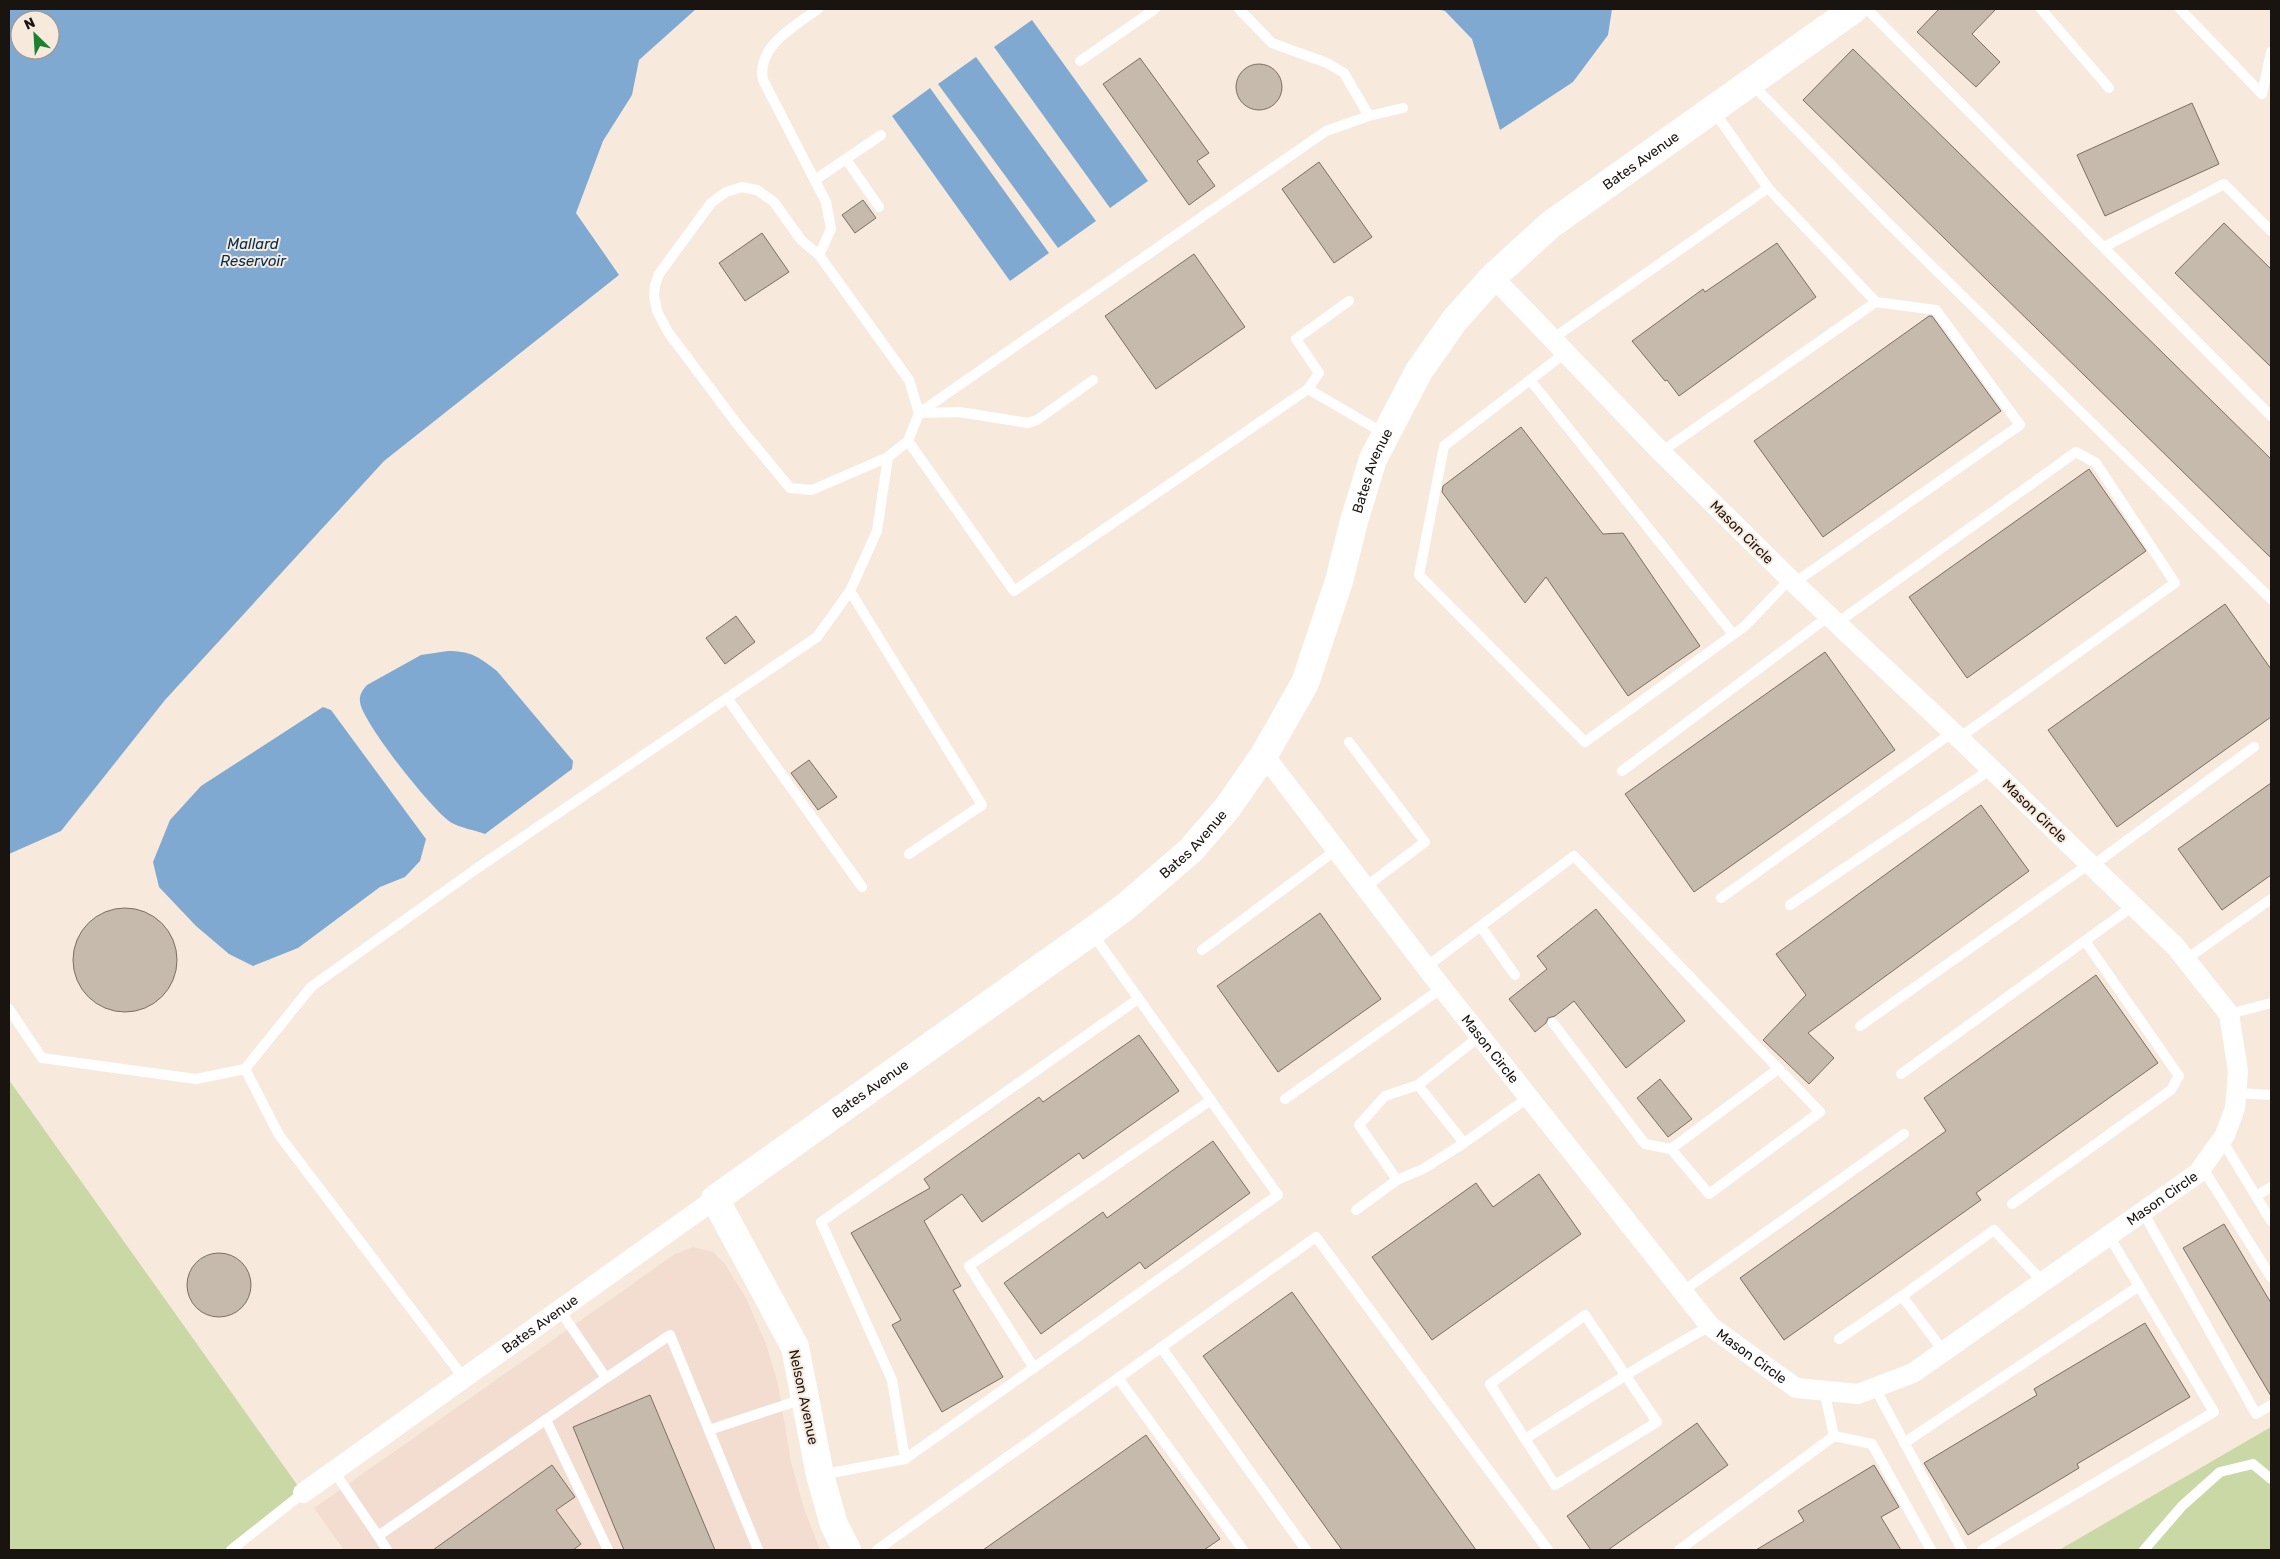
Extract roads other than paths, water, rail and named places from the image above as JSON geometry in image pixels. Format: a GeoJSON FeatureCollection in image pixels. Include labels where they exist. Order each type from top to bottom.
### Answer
{"type":"FeatureCollection","features":[{"type":"Feature","properties":{"kind":"street","name":"Bates Avenue"},"geometry":{"type":"LineString","coordinates":[[303,1493],[714,1198],[1091,932],[1125,907],[1191,850],[1228,807],[1264,755],[1305,683],[1323,633],[1373,459],[1419,371],[1454,321],[1492,277],[1550,225],[1854,9]]}},
{"type":"Feature","properties":{"kind":"street","name":"Mason Circle"},"geometry":{"type":"LineString","coordinates":[[1264,755],[1442,988],[1710,1326],[1796,1388],[1858,1394],[1913,1374],[2198,1174],[2222,1140],[2235,1108],[2237,1093],[2238,1071],[2228,1014],[2175,946],[1991,768],[1792,581],[1661,452],[1492,277]]}},
{"type":"Feature","properties":{"kind":"street","name":"Nelson Avenue"},"geometry":{"type":"LineString","coordinates":[[714,1198],[795,1347],[820,1475],[834,1525],[847,1550]]}},
{"type":"Feature","properties":{"kind":"lane"},"geometry":{"type":"LineString","coordinates":[[818,9],[778,40],[763,59],[761,70],[763,80],[826,202],[831,229],[820,255]]}},
{"type":"Feature","properties":{"kind":"lane"},"geometry":{"type":"LineString","coordinates":[[1080,61],[1154,9]]}},
{"type":"Feature","properties":{"kind":"lane"},"geometry":{"type":"LineString","coordinates":[[1239,9],[1272,43],[1327,63],[1344,73],[1370,116]]}},
{"type":"Feature","properties":{"kind":"lane"},"geometry":{"type":"LineString","coordinates":[[1867,9],[2271,416]]}},
{"type":"Feature","properties":{"kind":"lane"},"geometry":{"type":"LineString","coordinates":[[2041,9],[2109,88]]}},
{"type":"Feature","properties":{"kind":"lane"},"geometry":{"type":"LineString","coordinates":[[2180,9],[2262,94],[2271,52]]}},
{"type":"Feature","properties":{"kind":"lane"},"geometry":{"type":"LineString","coordinates":[[1751,82],[1887,222],[2271,599]]}},
{"type":"Feature","properties":{"kind":"lane"},"geometry":{"type":"LineString","coordinates":[[920,413],[909,380],[820,255],[801,240],[774,202],[757,190],[742,187],[726,192],[711,203],[660,274],[655,285],[657,311],[668,332],[732,417],[790,488],[812,490],[888,458],[908,441],[920,413],[1326,131],[1370,116],[1403,108]]}},
{"type":"Feature","properties":{"kind":"lane"},"geometry":{"type":"LineString","coordinates":[[1713,109],[1768,188],[1876,302],[1936,310],[2020,425],[1792,581],[1744,626],[1585,742],[1419,575],[1444,446],[1530,380],[1558,346],[1768,188]]}},
{"type":"Feature","properties":{"kind":"lane"},"geometry":{"type":"LineString","coordinates":[[815,180],[880,135]]}},
{"type":"Feature","properties":{"kind":"lane"},"geometry":{"type":"LineString","coordinates":[[846,158],[879,207]]}},
{"type":"Feature","properties":{"kind":"lane"},"geometry":{"type":"LineString","coordinates":[[2104,247],[2224,184],[2271,231]]}},
{"type":"Feature","properties":{"kind":"lane"},"geometry":{"type":"LineString","coordinates":[[908,441],[1014,591],[1308,389],[1319,372],[1296,339],[1349,301]]}},
{"type":"Feature","properties":{"kind":"lane"},"geometry":{"type":"LineString","coordinates":[[1661,452],[1876,302]]}},
{"type":"Feature","properties":{"kind":"lane"},"geometry":{"type":"LineString","coordinates":[[920,413],[959,412],[1028,423],[1036,420],[1093,380]]}},
{"type":"Feature","properties":{"kind":"lane"},"geometry":{"type":"LineString","coordinates":[[1530,380],[1733,634]]}},
{"type":"Feature","properties":{"kind":"lane"},"geometry":{"type":"LineString","coordinates":[[1308,389],[1386,435]]}},
{"type":"Feature","properties":{"kind":"lane"},"geometry":{"type":"LineString","coordinates":[[1622,771],[1833,619],[2076,452],[2096,463],[2175,583],[1720,898]]}},
{"type":"Feature","properties":{"kind":"lane"},"geometry":{"type":"LineString","coordinates":[[9,1009],[42,1058],[196,1079],[245,1068],[311,987],[473,871],[817,637],[850,591],[877,531],[888,458]]}},
{"type":"Feature","properties":{"kind":"lane"},"geometry":{"type":"LineString","coordinates":[[850,591],[982,805],[909,854]]}},
{"type":"Feature","properties":{"kind":"lane"},"geometry":{"type":"LineString","coordinates":[[727,698],[862,887]]}},
{"type":"Feature","properties":{"kind":"lane"},"geometry":{"type":"LineString","coordinates":[[1349,742],[1425,842],[1364,888]]}},
{"type":"Feature","properties":{"kind":"lane"},"geometry":{"type":"LineString","coordinates":[[1860,1026],[2091,865],[2254,747]]}},
{"type":"Feature","properties":{"kind":"lane"},"geometry":{"type":"LineString","coordinates":[[1790,905],[1991,768]]}},
{"type":"Feature","properties":{"kind":"lane"},"geometry":{"type":"LineString","coordinates":[[1202,950],[1336,850]]}},
{"type":"Feature","properties":{"kind":"lane"},"geometry":{"type":"LineString","coordinates":[[1426,967],[1574,856],[1820,1112],[1709,1194],[1671,1149],[1645,1144],[1552,1023]]}},
{"type":"Feature","properties":{"kind":"lane"},"geometry":{"type":"LineString","coordinates":[[2186,960],[2271,898]]}},
{"type":"Feature","properties":{"kind":"lane"},"geometry":{"type":"LineString","coordinates":[[1901,1074],[2133,906]]}},
{"type":"Feature","properties":{"kind":"lane"},"geometry":{"type":"LineString","coordinates":[[1481,927],[1515,975]]}},
{"type":"Feature","properties":{"kind":"lane"},"geometry":{"type":"LineString","coordinates":[[820,1475],[905,1459],[1278,1195],[1091,932]]}},
{"type":"Feature","properties":{"kind":"lane"},"geometry":{"type":"LineString","coordinates":[[2012,1204],[2171,1090],[2179,1076],[2085,941]]}},
{"type":"Feature","properties":{"kind":"lane"},"geometry":{"type":"LineString","coordinates":[[1285,1099],[1442,988]]}},
{"type":"Feature","properties":{"kind":"lane"},"geometry":{"type":"LineString","coordinates":[[905,1459],[892,1380],[821,1222],[1138,999]]}},
{"type":"Feature","properties":{"kind":"lane"},"geometry":{"type":"LineString","coordinates":[[2228,1014],[2271,1004]]}},
{"type":"Feature","properties":{"kind":"lane"},"geometry":{"type":"LineString","coordinates":[[1397,1180],[1359,1125],[1385,1096],[1418,1084],[1480,1036]]}},
{"type":"Feature","properties":{"kind":"lane"},"geometry":{"type":"LineString","coordinates":[[245,1068],[279,1134],[463,1377]]}},
{"type":"Feature","properties":{"kind":"lane"},"geometry":{"type":"LineString","coordinates":[[1671,1149],[1778,1069]]}},
{"type":"Feature","properties":{"kind":"lane"},"geometry":{"type":"LineString","coordinates":[[1418,1084],[1464,1144]]}},
{"type":"Feature","properties":{"kind":"lane"},"geometry":{"type":"LineString","coordinates":[[2237,1093],[2271,1096]]}},
{"type":"Feature","properties":{"kind":"lane"},"geometry":{"type":"LineString","coordinates":[[1356,1210],[1397,1180],[1423,1169],[1464,1144],[1529,1097]]}},
{"type":"Feature","properties":{"kind":"lane"},"geometry":{"type":"LineString","coordinates":[[1034,1368],[969,1266],[1211,1100]]}},
{"type":"Feature","properties":{"kind":"lane"},"geometry":{"type":"LineString","coordinates":[[1683,1291],[1904,1134]]}},
{"type":"Feature","properties":{"kind":"lane"},"geometry":{"type":"LineString","coordinates":[[2222,1140],[2271,1221]]}},
{"type":"Feature","properties":{"kind":"lane"},"geometry":{"type":"LineString","coordinates":[[2202,1167],[2271,1277]]}},
{"type":"Feature","properties":{"kind":"lane"},"geometry":{"type":"LineString","coordinates":[[2256,1196],[2271,1187]]}},
{"type":"Feature","properties":{"kind":"lane"},"geometry":{"type":"LineString","coordinates":[[2143,1212],[2256,1414],[2271,1405]]}},
{"type":"Feature","properties":{"kind":"lane"},"geometry":{"type":"LineString","coordinates":[[1839,1340],[1994,1230],[2043,1282]]}},
{"type":"Feature","properties":{"kind":"lane"},"geometry":{"type":"LineString","coordinates":[[1982,1550],[2214,1412],[2109,1236]]}},
{"type":"Feature","properties":{"kind":"lane"},"geometry":{"type":"LineString","coordinates":[[877,1550],[1316,1237],[1548,1550]]}},
{"type":"Feature","properties":{"kind":"lane"},"geometry":{"type":"LineString","coordinates":[[1904,1443],[2139,1286]]}},
{"type":"Feature","properties":{"kind":"lane"},"geometry":{"type":"LineString","coordinates":[[1902,1296],[1944,1352]]}},
{"type":"Feature","properties":{"kind":"lane"},"geometry":{"type":"LineString","coordinates":[[559,1309],[606,1378]]}},
{"type":"Feature","properties":{"kind":"lane"},"geometry":{"type":"LineString","coordinates":[[1585,1315],[1625,1375],[1657,1422],[1555,1485],[1490,1384],[1585,1315]]}},
{"type":"Feature","properties":{"kind":"lane"},"geometry":{"type":"LineString","coordinates":[[1525,1439],[1625,1375],[1710,1326]]}},
{"type":"Feature","properties":{"kind":"lane"},"geometry":{"type":"LineString","coordinates":[[378,1536],[670,1335],[758,1550]]}},
{"type":"Feature","properties":{"kind":"lane"},"geometry":{"type":"LineString","coordinates":[[1161,1347],[1306,1550]]}},
{"type":"Feature","properties":{"kind":"lane"},"geometry":{"type":"LineString","coordinates":[[1118,1378],[1243,1550]]}},
{"type":"Feature","properties":{"kind":"lane"},"geometry":{"type":"LineString","coordinates":[[1875,1388],[1962,1550]]}},
{"type":"Feature","properties":{"kind":"lane"},"geometry":{"type":"LineString","coordinates":[[1824,1390],[1834,1436]]}},
{"type":"Feature","properties":{"kind":"lane"},"geometry":{"type":"LineString","coordinates":[[709,1430],[806,1398]]}},
{"type":"Feature","properties":{"kind":"lane"},"geometry":{"type":"LineString","coordinates":[[546,1420],[606,1550]]}},
{"type":"Feature","properties":{"kind":"lane"},"geometry":{"type":"LineString","coordinates":[[1678,1550],[1834,1436],[1872,1444],[1931,1550]]}},
{"type":"Feature","properties":{"kind":"lane"},"geometry":{"type":"LineString","coordinates":[[2144,1550],[2182,1506],[2220,1472],[2253,1464],[2271,1479]]}},
{"type":"Feature","properties":{"kind":"lane"},"geometry":{"type":"LineString","coordinates":[[333,1470],[387,1550]]}},
{"type":"Feature","properties":{"kind":"lane"},"geometry":{"type":"LineString","coordinates":[[231,1550],[303,1493]]}},
{"type":"Feature","properties":{"kind":"water","name":"Mallard Reservoir"},"geometry":{"type":"Polygon","coordinates":[[[9,9],[696,9],[639,60],[632,95],[603,141],[576,213],[619,275],[384,461],[165,700],[61,831],[9,854],[9,9]]]}},
{"type":"Feature","properties":{"kind":"water"},"geometry":{"type":"Polygon","coordinates":[[[1437,9],[1612,9],[1608,35],[1573,82],[1500,130],[1472,39],[1445,11],[1437,9]]]}},
{"type":"Feature","properties":{"kind":"water"},"geometry":{"type":"Polygon","coordinates":[[[1032,20],[1148,181],[1110,208],[994,47],[1032,20]]]}},
{"type":"Feature","properties":{"kind":"water"},"geometry":{"type":"Polygon","coordinates":[[[976,57],[1096,221],[1058,248],[938,84],[976,57]]]}},
{"type":"Feature","properties":{"kind":"water"},"geometry":{"type":"Polygon","coordinates":[[[930,88],[1049,253],[1010,281],[892,116],[930,88]]]}},
{"type":"Feature","properties":{"kind":"water"},"geometry":{"type":"Polygon","coordinates":[[[448,651],[463,652],[474,656],[497,671],[573,761],[572,769],[485,834],[452,823],[430,803],[385,746],[364,713],[360,702],[362,692],[367,685],[421,655],[448,651]]]}},
{"type":"Feature","properties":{"kind":"water"},"geometry":{"type":"Polygon","coordinates":[[[323,707],[331,710],[426,839],[420,861],[405,877],[380,887],[298,948],[253,966],[229,954],[196,926],[159,887],[153,862],[170,820],[201,786],[323,707]]]}}]}
